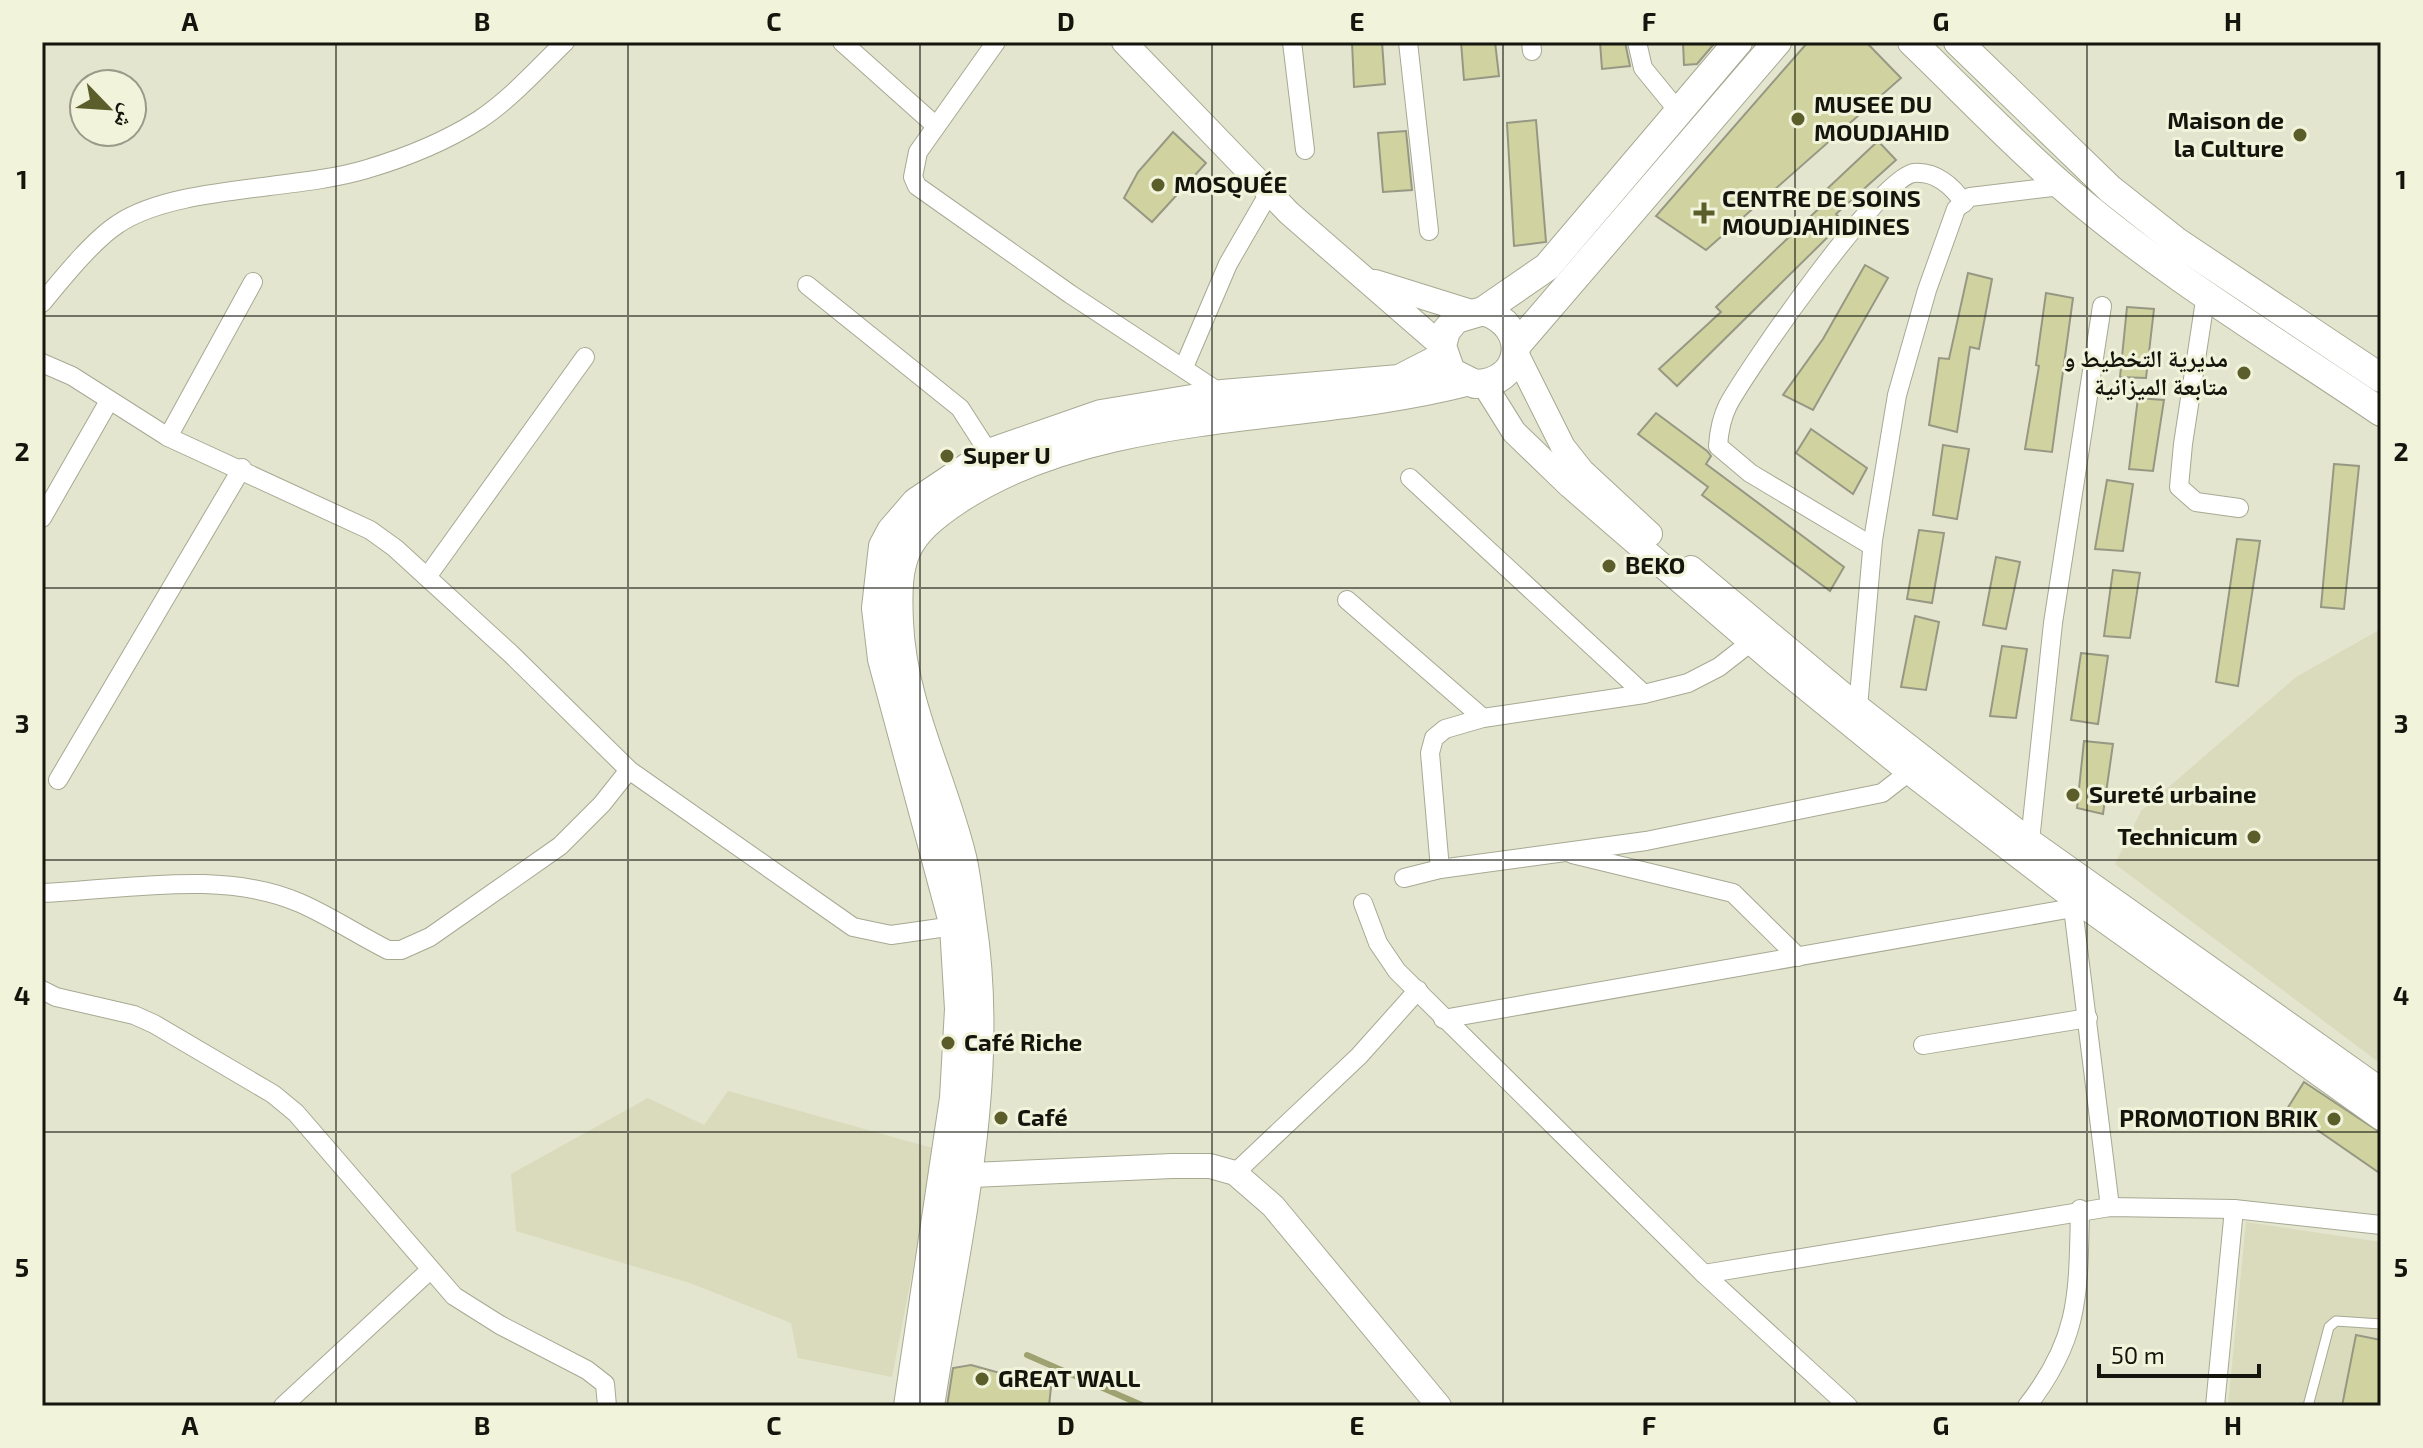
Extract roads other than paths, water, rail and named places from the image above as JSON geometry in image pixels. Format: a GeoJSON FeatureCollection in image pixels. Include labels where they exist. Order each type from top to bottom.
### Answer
{"type":"FeatureCollection","features":[{"type":"Feature","properties":{"kind":"main road"},"geometry":{"type":"LineString","coordinates":[[1124,42],[1269,193],[1369,280],[1443,351],[1451,372],[1475,383],[1532,450],[1751,642],[1909,772],[2381,1090]]}},
{"type":"Feature","properties":{"kind":"main road"},"geometry":{"type":"LineString","coordinates":[[930,1406],[947,1228],[955,1175],[979,1080],[981,1002],[962,857],[920,726],[900,645],[899,564],[913,535],[959,499],[1037,459],[1156,427],[1355,405],[1499,379],[1510,368],[1516,350],[1777,42]]}},
{"type":"Feature","properties":{"kind":"main road"},"geometry":{"type":"LineString","coordinates":[[1912,42],[2061,186],[2206,294],[2381,412]]}},
{"type":"Feature","properties":{"kind":"main road"},"geometry":{"type":"LineString","coordinates":[[1958,42],[2110,189],[2165,233],[2381,378]]}},
{"type":"Feature","properties":{"kind":"main road"},"geometry":{"type":"LineString","coordinates":[[955,1175],[954,1098],[959,1009],[954,926],[882,659],[876,608],[883,546],[891,531],[916,502],[989,453],[1101,414],[1222,394],[1399,379],[1443,351],[1446,331],[1456,319],[1477,311],[1547,267],[1737,43]]}},
{"type":"Feature","properties":{"kind":"main road"},"geometry":{"type":"LineString","coordinates":[[1369,280],[1506,322],[1548,422],[1582,471],[1648,532],[2025,850],[2075,905],[2381,1118]]}},
{"type":"Feature","properties":{"kind":"main road"},"geometry":{"type":"LineString","coordinates":[[955,1175],[1172,1166],[1210,1166],[1235,1173],[1273,1206],[1439,1406]]}},
{"type":"Feature","properties":{"kind":"main road"},"geometry":{"type":"LineString","coordinates":[[908,1406],[947,1228]]}},
{"type":"Feature","properties":{"kind":"street"},"geometry":{"type":"LineString","coordinates":[[42,303],[115,225],[140,211],[167,202],[313,182],[368,169],[428,146],[480,120],[565,42]]}},
{"type":"Feature","properties":{"kind":"street"},"geometry":{"type":"LineString","coordinates":[[842,42],[936,126]]}},
{"type":"Feature","properties":{"kind":"street"},"geometry":{"type":"LineString","coordinates":[[996,42],[914,161],[913,177],[917,186],[1070,294],[1222,394]]}},
{"type":"Feature","properties":{"kind":"street"},"geometry":{"type":"LineString","coordinates":[[1292,42],[1305,150]]}},
{"type":"Feature","properties":{"kind":"street"},"geometry":{"type":"LineString","coordinates":[[1408,42],[1429,231]]}},
{"type":"Feature","properties":{"kind":"street"},"geometry":{"type":"LineString","coordinates":[[1637,42],[1643,68],[1679,112]]}},
{"type":"Feature","properties":{"kind":"street"},"geometry":{"type":"LineString","coordinates":[[1872,546],[1750,473],[1718,446],[1719,425],[1755,364],[1850,231],[1895,181],[1914,173],[1934,177],[1952,185],[1964,203]]}},
{"type":"Feature","properties":{"kind":"street"},"geometry":{"type":"LineString","coordinates":[[1858,707],[1872,546],[1897,395],[1927,290],[1956,209],[1970,197],[2061,186]]}},
{"type":"Feature","properties":{"kind":"street"},"geometry":{"type":"LineString","coordinates":[[1184,367],[1228,264],[1269,193]]}},
{"type":"Feature","properties":{"kind":"street"},"geometry":{"type":"LineString","coordinates":[[168,437],[253,282]]}},
{"type":"Feature","properties":{"kind":"street"},"geometry":{"type":"LineString","coordinates":[[807,285],[960,408],[989,453]]}},
{"type":"Feature","properties":{"kind":"street"},"geometry":{"type":"LineString","coordinates":[[2206,294],[2179,487],[2196,502],[2239,508]]}},
{"type":"Feature","properties":{"kind":"street"},"geometry":{"type":"LineString","coordinates":[[2025,850],[2053,623],[2102,306]]}},
{"type":"Feature","properties":{"kind":"street"},"geometry":{"type":"LineString","coordinates":[[427,577],[585,357]]}},
{"type":"Feature","properties":{"kind":"street"},"geometry":{"type":"LineString","coordinates":[[42,363],[72,376],[168,437],[242,468],[370,530],[427,577],[629,770],[853,927],[891,935],[954,926]]}},
{"type":"Feature","properties":{"kind":"street"},"geometry":{"type":"LineString","coordinates":[[42,518],[109,401]]}},
{"type":"Feature","properties":{"kind":"street"},"geometry":{"type":"LineString","coordinates":[[58,780],[242,468]]}},
{"type":"Feature","properties":{"kind":"street"},"geometry":{"type":"LineString","coordinates":[[1410,478],[1644,694]]}},
{"type":"Feature","properties":{"kind":"street"},"geometry":{"type":"LineString","coordinates":[[1347,600],[1483,718]]}},
{"type":"Feature","properties":{"kind":"street"},"geometry":{"type":"LineString","coordinates":[[1440,869],[1430,753],[1434,738],[1445,729],[1483,718],[1644,694],[1688,683],[1719,667],[1751,642]]}},
{"type":"Feature","properties":{"kind":"street"},"geometry":{"type":"LineString","coordinates":[[42,893],[178,883],[250,891],[299,902],[388,950],[401,950],[430,937],[560,846],[602,804],[629,770]]}},
{"type":"Feature","properties":{"kind":"street"},"geometry":{"type":"LineString","coordinates":[[1404,878],[1440,869],[1646,841],[1882,793],[1909,772]]}},
{"type":"Feature","properties":{"kind":"street"},"geometry":{"type":"LineString","coordinates":[[1562,851],[1630,871],[1712,886],[1733,893],[1798,957]]}},
{"type":"Feature","properties":{"kind":"street"},"geometry":{"type":"LineString","coordinates":[[1363,903],[1378,943],[1397,971],[1443,1019],[1704,1274],[1848,1406]]}},
{"type":"Feature","properties":{"kind":"street"},"geometry":{"type":"LineString","coordinates":[[1443,1019],[2075,905],[2110,1207]]}},
{"type":"Feature","properties":{"kind":"street"},"geometry":{"type":"LineString","coordinates":[[42,990],[56,997],[144,1020],[273,1094],[296,1113],[429,1271],[454,1296],[500,1325],[587,1370],[605,1384],[607,1406]]}},
{"type":"Feature","properties":{"kind":"street"},"geometry":{"type":"LineString","coordinates":[[1235,1173],[1359,1056],[1418,990]]}},
{"type":"Feature","properties":{"kind":"street"},"geometry":{"type":"LineString","coordinates":[[1923,1045],[2088,1018]]}},
{"type":"Feature","properties":{"kind":"street"},"geometry":{"type":"LineString","coordinates":[[1704,1274],[2080,1209],[2234,1209],[2381,1225]]}},
{"type":"Feature","properties":{"kind":"street"},"geometry":{"type":"LineString","coordinates":[[2027,1406],[2049,1379],[2065,1348],[2075,1315],[2080,1209]]}},
{"type":"Feature","properties":{"kind":"street"},"geometry":{"type":"LineString","coordinates":[[2215,1406],[2234,1209]]}},
{"type":"Feature","properties":{"kind":"street"},"geometry":{"type":"LineString","coordinates":[[283,1406],[429,1271]]}},
{"type":"Feature","properties":{"kind":"lane"},"geometry":{"type":"LineString","coordinates":[[2308,1406],[2329,1327],[2336,1321],[2345,1320],[2381,1324]]}},
{"type":"Feature","properties":{"kind":"waterway"},"geometry":{"type":"LineString","coordinates":[[1027,1355],[1144,1406]]}},
{"type":"Feature","properties":{"kind":"place","name":"MUSEE DU MOUDJAHID"},"geometry":{"type":"Point","coordinates":[1798,119]}},
{"type":"Feature","properties":{"kind":"place","name":"Maison de la Culture"},"geometry":{"type":"Point","coordinates":[2300,135]}},
{"type":"Feature","properties":{"kind":"place","name":"MOSQUÉE"},"geometry":{"type":"Point","coordinates":[1158,185]}},
{"type":"Feature","properties":{"kind":"place","name":"CENTRE DE SOINS MOUDJAHIDINES"},"geometry":{"type":"Point","coordinates":[1704,213]}},
{"type":"Feature","properties":{"kind":"place","name":"مديرية التخطيط و متابعة الميزانية"},"geometry":{"type":"Point","coordinates":[2244,373]}},
{"type":"Feature","properties":{"kind":"place","name":"Super U"},"geometry":{"type":"Point","coordinates":[947,456]}},
{"type":"Feature","properties":{"kind":"place","name":"BEKO"},"geometry":{"type":"Point","coordinates":[1609,566]}},
{"type":"Feature","properties":{"kind":"place","name":"Sureté urbaine"},"geometry":{"type":"Point","coordinates":[2073,795]}},
{"type":"Feature","properties":{"kind":"place","name":"Technicum"},"geometry":{"type":"Point","coordinates":[2254,837]}},
{"type":"Feature","properties":{"kind":"place","name":"Café Riche"},"geometry":{"type":"Point","coordinates":[948,1043]}},
{"type":"Feature","properties":{"kind":"place","name":"Café"},"geometry":{"type":"Point","coordinates":[1001,1118]}},
{"type":"Feature","properties":{"kind":"place","name":"PROMOTION BRIK"},"geometry":{"type":"Point","coordinates":[2334,1119]}},
{"type":"Feature","properties":{"kind":"place","name":"GREAT WALL"},"geometry":{"type":"Point","coordinates":[982,1379]}}]}
